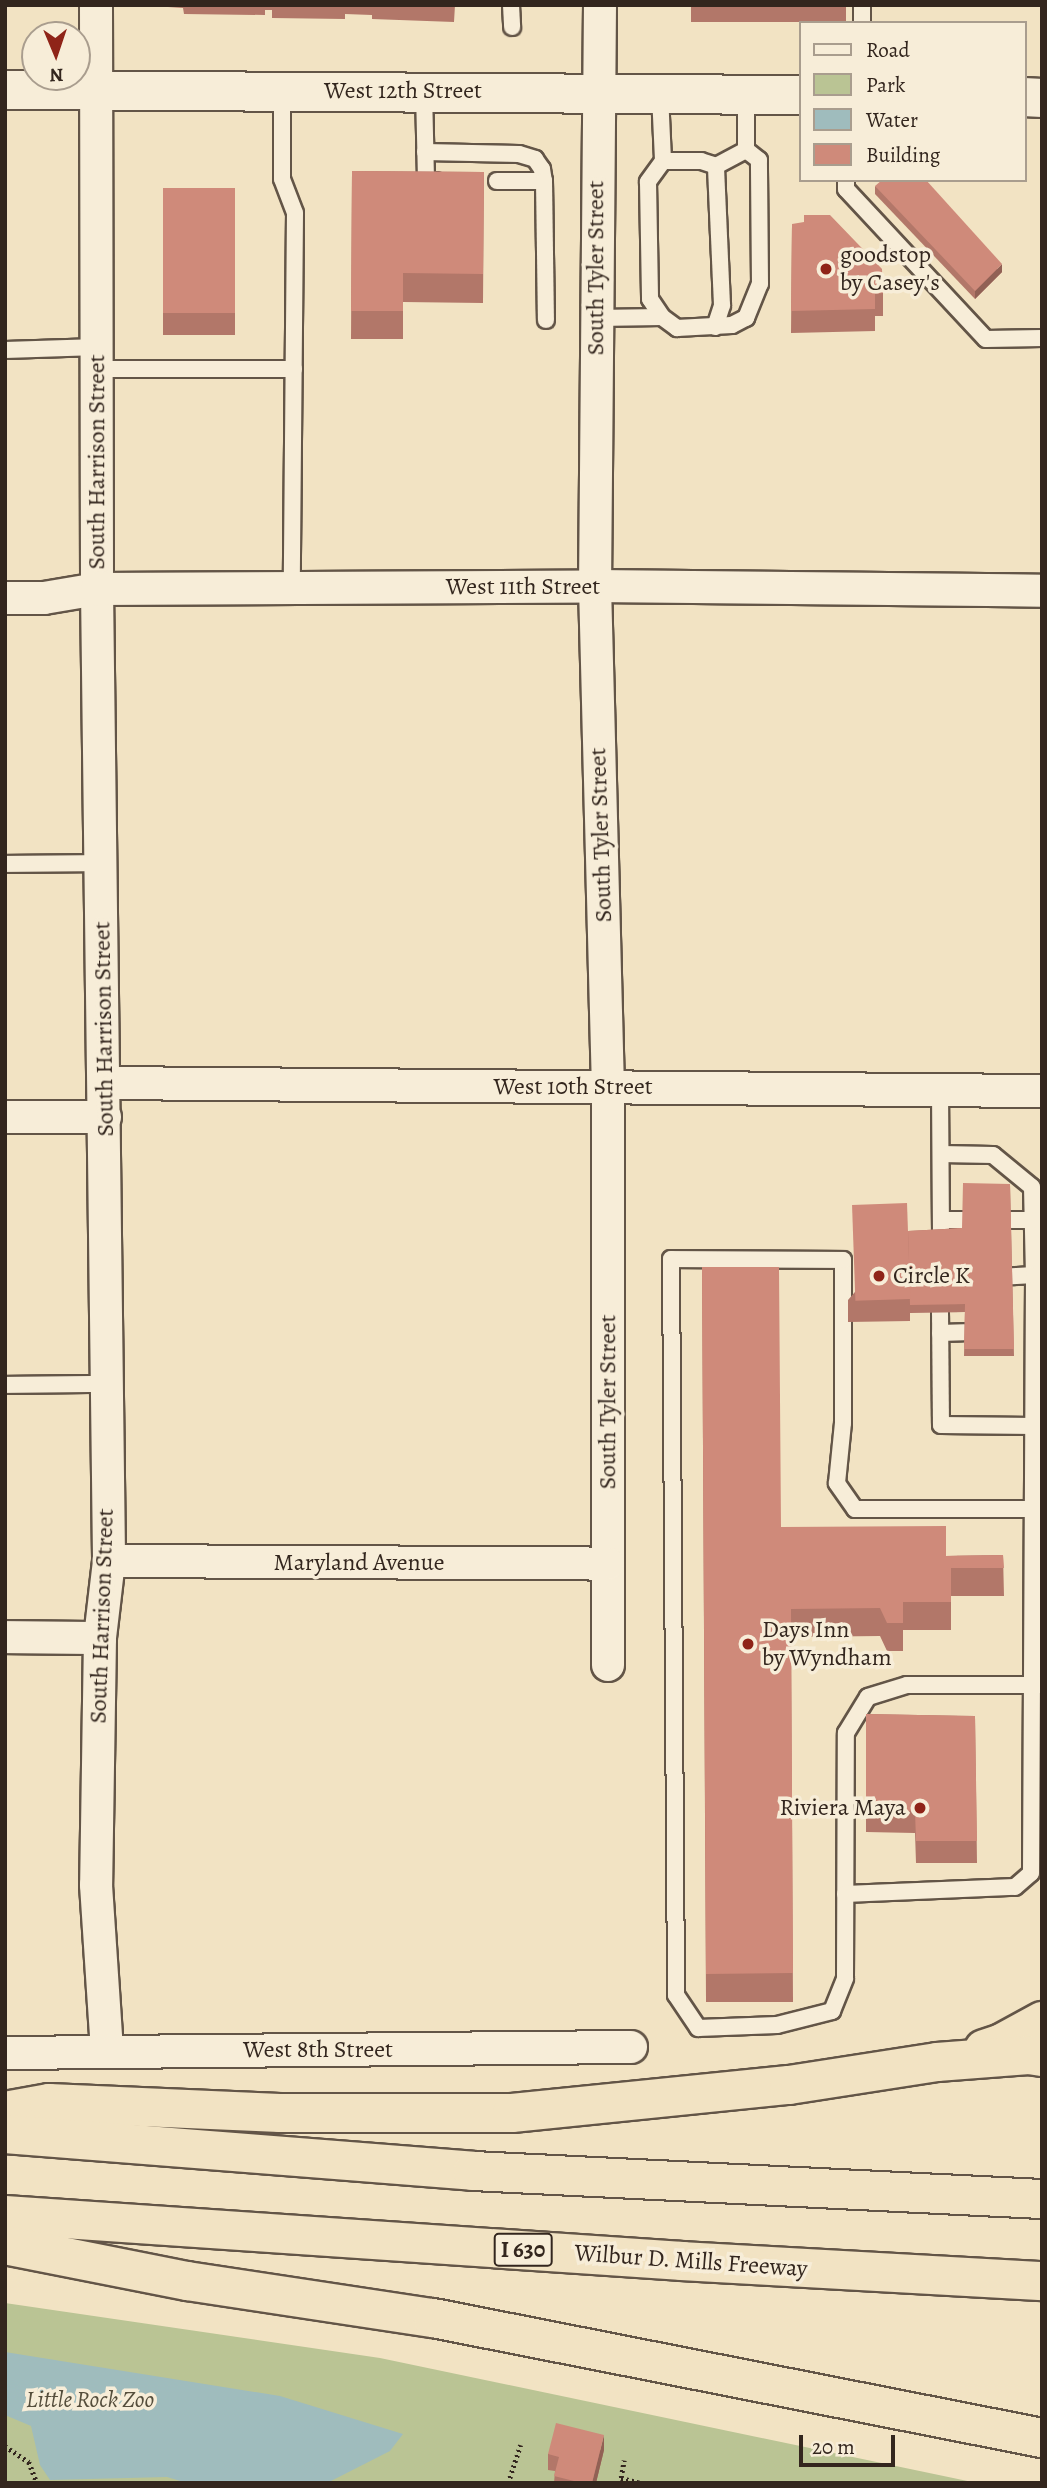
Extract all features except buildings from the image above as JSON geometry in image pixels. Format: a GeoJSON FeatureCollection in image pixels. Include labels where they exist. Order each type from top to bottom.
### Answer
{"type":"FeatureCollection","features":[{"type":"Feature","properties":{"kind":"highway"},"geometry":{"type":"LineString","coordinates":[[937,2062],[1002,2043],[1042,2021]]}},
{"type":"Feature","properties":{"kind":"highway"},"geometry":{"type":"LineString","coordinates":[[5,2111],[49,2104],[280,2113],[512,2113],[789,2085],[937,2062],[1029,2055],[1042,2057]]}},
{"type":"Feature","properties":{"kind":"highway"},"geometry":{"type":"LineString","coordinates":[[5,2134],[473,2171],[1042,2199]]}},
{"type":"Feature","properties":{"kind":"highway","name":"Wilbur D. Mills Freeway"},"geometry":{"type":"LineString","coordinates":[[5,2215],[695,2262],[1042,2281]]}},
{"type":"Feature","properties":{"kind":"highway"},"geometry":{"type":"LineString","coordinates":[[5,2245],[187,2281],[433,2318],[1042,2438]]}},
{"type":"Feature","properties":{"kind":"main road","name":"West 12th Street"},"geometry":{"type":"LineString","coordinates":[[5,90],[799,95]]}},
{"type":"Feature","properties":{"kind":"street","name":"South Harrison Street"},"geometry":{"type":"LineString","coordinates":[[96,5],[97,589],[109,1561],[100,1638],[96,1885],[107,2051]]}},
{"type":"Feature","properties":{"kind":"street","name":"South Tyler Street"},"geometry":{"type":"LineString","coordinates":[[600,5],[594,586],[608,1087],[608,1665]]}},
{"type":"Feature","properties":{"kind":"street","name":"West 11th Street"},"geometry":{"type":"LineString","coordinates":[[5,598],[44,598],[97,589],[594,586],[1042,591]]}},
{"type":"Feature","properties":{"kind":"street","name":"West 10th Street"},"geometry":{"type":"LineString","coordinates":[[104,1083],[1042,1091]]}},
{"type":"Feature","properties":{"kind":"street"},"geometry":{"type":"LineString","coordinates":[[5,1117],[105,1118]]}},
{"type":"Feature","properties":{"kind":"street","name":"Maryland Avenue"},"geometry":{"type":"LineString","coordinates":[[109,1561],[608,1564]]}},
{"type":"Feature","properties":{"kind":"street"},"geometry":{"type":"LineString","coordinates":[[5,1637],[100,1638]]}},
{"type":"Feature","properties":{"kind":"street","name":"West 8th Street"},"geometry":{"type":"LineString","coordinates":[[5,2053],[62,2055],[107,2051],[631,2047]]}},
{"type":"Feature","properties":{"kind":"lane"},"geometry":{"type":"LineString","coordinates":[[512,5],[512,27]]}},
{"type":"Feature","properties":{"kind":"lane"},"geometry":{"type":"LineString","coordinates":[[282,90],[282,179],[295,213],[292,588]]}},
{"type":"Feature","properties":{"kind":"lane"},"geometry":{"type":"LineString","coordinates":[[424,91],[426,181],[454,181]]}},
{"type":"Feature","properties":{"kind":"lane"},"geometry":{"type":"LineString","coordinates":[[659,93],[663,161],[648,182],[650,299],[662,317],[677,328],[732,325],[746,318],[760,284],[759,160],[746,143],[746,94]]}},
{"type":"Feature","properties":{"kind":"lane"},"geometry":{"type":"LineString","coordinates":[[716,166],[746,143]]}},
{"type":"Feature","properties":{"kind":"lane"},"geometry":{"type":"LineString","coordinates":[[425,152],[520,154],[535,159],[542,169],[544,181],[546,320]]}},
{"type":"Feature","properties":{"kind":"lane"},"geometry":{"type":"LineString","coordinates":[[663,161],[701,160],[716,166]]}},
{"type":"Feature","properties":{"kind":"lane"},"geometry":{"type":"LineString","coordinates":[[715,327],[722,305],[716,166]]}},
{"type":"Feature","properties":{"kind":"lane"},"geometry":{"type":"LineString","coordinates":[[497,181],[544,181]]}},
{"type":"Feature","properties":{"kind":"lane"},"geometry":{"type":"LineString","coordinates":[[846,182],[846,189],[986,339],[1042,338]]}},
{"type":"Feature","properties":{"kind":"lane"},"geometry":{"type":"LineString","coordinates":[[596,317],[662,317]]}},
{"type":"Feature","properties":{"kind":"lane"},"geometry":{"type":"LineString","coordinates":[[5,350],[294,369]]}},
{"type":"Feature","properties":{"kind":"lane"},"geometry":{"type":"LineString","coordinates":[[5,864],[102,863]]}},
{"type":"Feature","properties":{"kind":"lane"},"geometry":{"type":"LineString","coordinates":[[940,1089],[941,1228],[963,1220]]}},
{"type":"Feature","properties":{"kind":"lane"},"geometry":{"type":"LineString","coordinates":[[845,1894],[1015,1887],[1024,1882],[1031,1873],[1037,1685],[1038,1509],[1034,1330],[1038,1275],[1032,1220],[1032,1187],[993,1155],[941,1154]]}},
{"type":"Feature","properties":{"kind":"lane"},"geometry":{"type":"LineString","coordinates":[[1011,1220],[1032,1220]]}},
{"type":"Feature","properties":{"kind":"lane"},"geometry":{"type":"LineString","coordinates":[[1037,1685],[907,1685],[868,1697],[846,1733],[845,1978],[832,2011],[777,2025],[698,2028],[676,1996],[671,1259],[843,1260],[843,1423],[837,1483],[855,1509],[1038,1509]]}},
{"type":"Feature","properties":{"kind":"lane"},"geometry":{"type":"LineString","coordinates":[[1012,1276],[1038,1275]]}},
{"type":"Feature","properties":{"kind":"lane"},"geometry":{"type":"LineString","coordinates":[[940,1312],[941,1425],[1035,1426]]}},
{"type":"Feature","properties":{"kind":"lane"},"geometry":{"type":"LineString","coordinates":[[1013,1332],[1034,1330]]}},
{"type":"Feature","properties":{"kind":"lane"},"geometry":{"type":"LineString","coordinates":[[940,1333],[964,1332]]}},
{"type":"Feature","properties":{"kind":"lane"},"geometry":{"type":"LineString","coordinates":[[5,1385],[105,1384]]}},
{"type":"Feature","properties":{"kind":"path"},"geometry":{"type":"LineString","coordinates":[[508,2483],[520,2445]]}},
{"type":"Feature","properties":{"kind":"path"},"geometry":{"type":"LineString","coordinates":[[5,2446],[29,2462],[37,2483]]}},
{"type":"Feature","properties":{"kind":"path"},"geometry":{"type":"LineString","coordinates":[[624,2460],[620,2481],[641,2483]]}},
{"type":"Feature","properties":{"kind":"green space","name":"Little Rock Zoo"},"geometry":{"type":"Polygon","coordinates":[[[5,2303],[380,2358],[977,2483],[5,2483],[5,2303]]]}},
{"type":"Feature","properties":{"kind":"water"},"geometry":{"type":"Polygon","coordinates":[[[5,2352],[280,2396],[403,2434],[390,2451],[327,2483],[187,2483],[167,2477],[50,2480],[40,2465],[31,2426],[5,2415],[5,2352]]]}},
{"type":"Feature","properties":{"kind":"place","name":"goodstop by Casey's"},"geometry":{"type":"Point","coordinates":[826,269]}},
{"type":"Feature","properties":{"kind":"place","name":"Circle K"},"geometry":{"type":"Point","coordinates":[879,1276]}},
{"type":"Feature","properties":{"kind":"place","name":"Days Inn by Wyndham"},"geometry":{"type":"Point","coordinates":[748,1644]}},
{"type":"Feature","properties":{"kind":"place","name":"Riviera Maya"},"geometry":{"type":"Point","coordinates":[920,1808]}}]}
